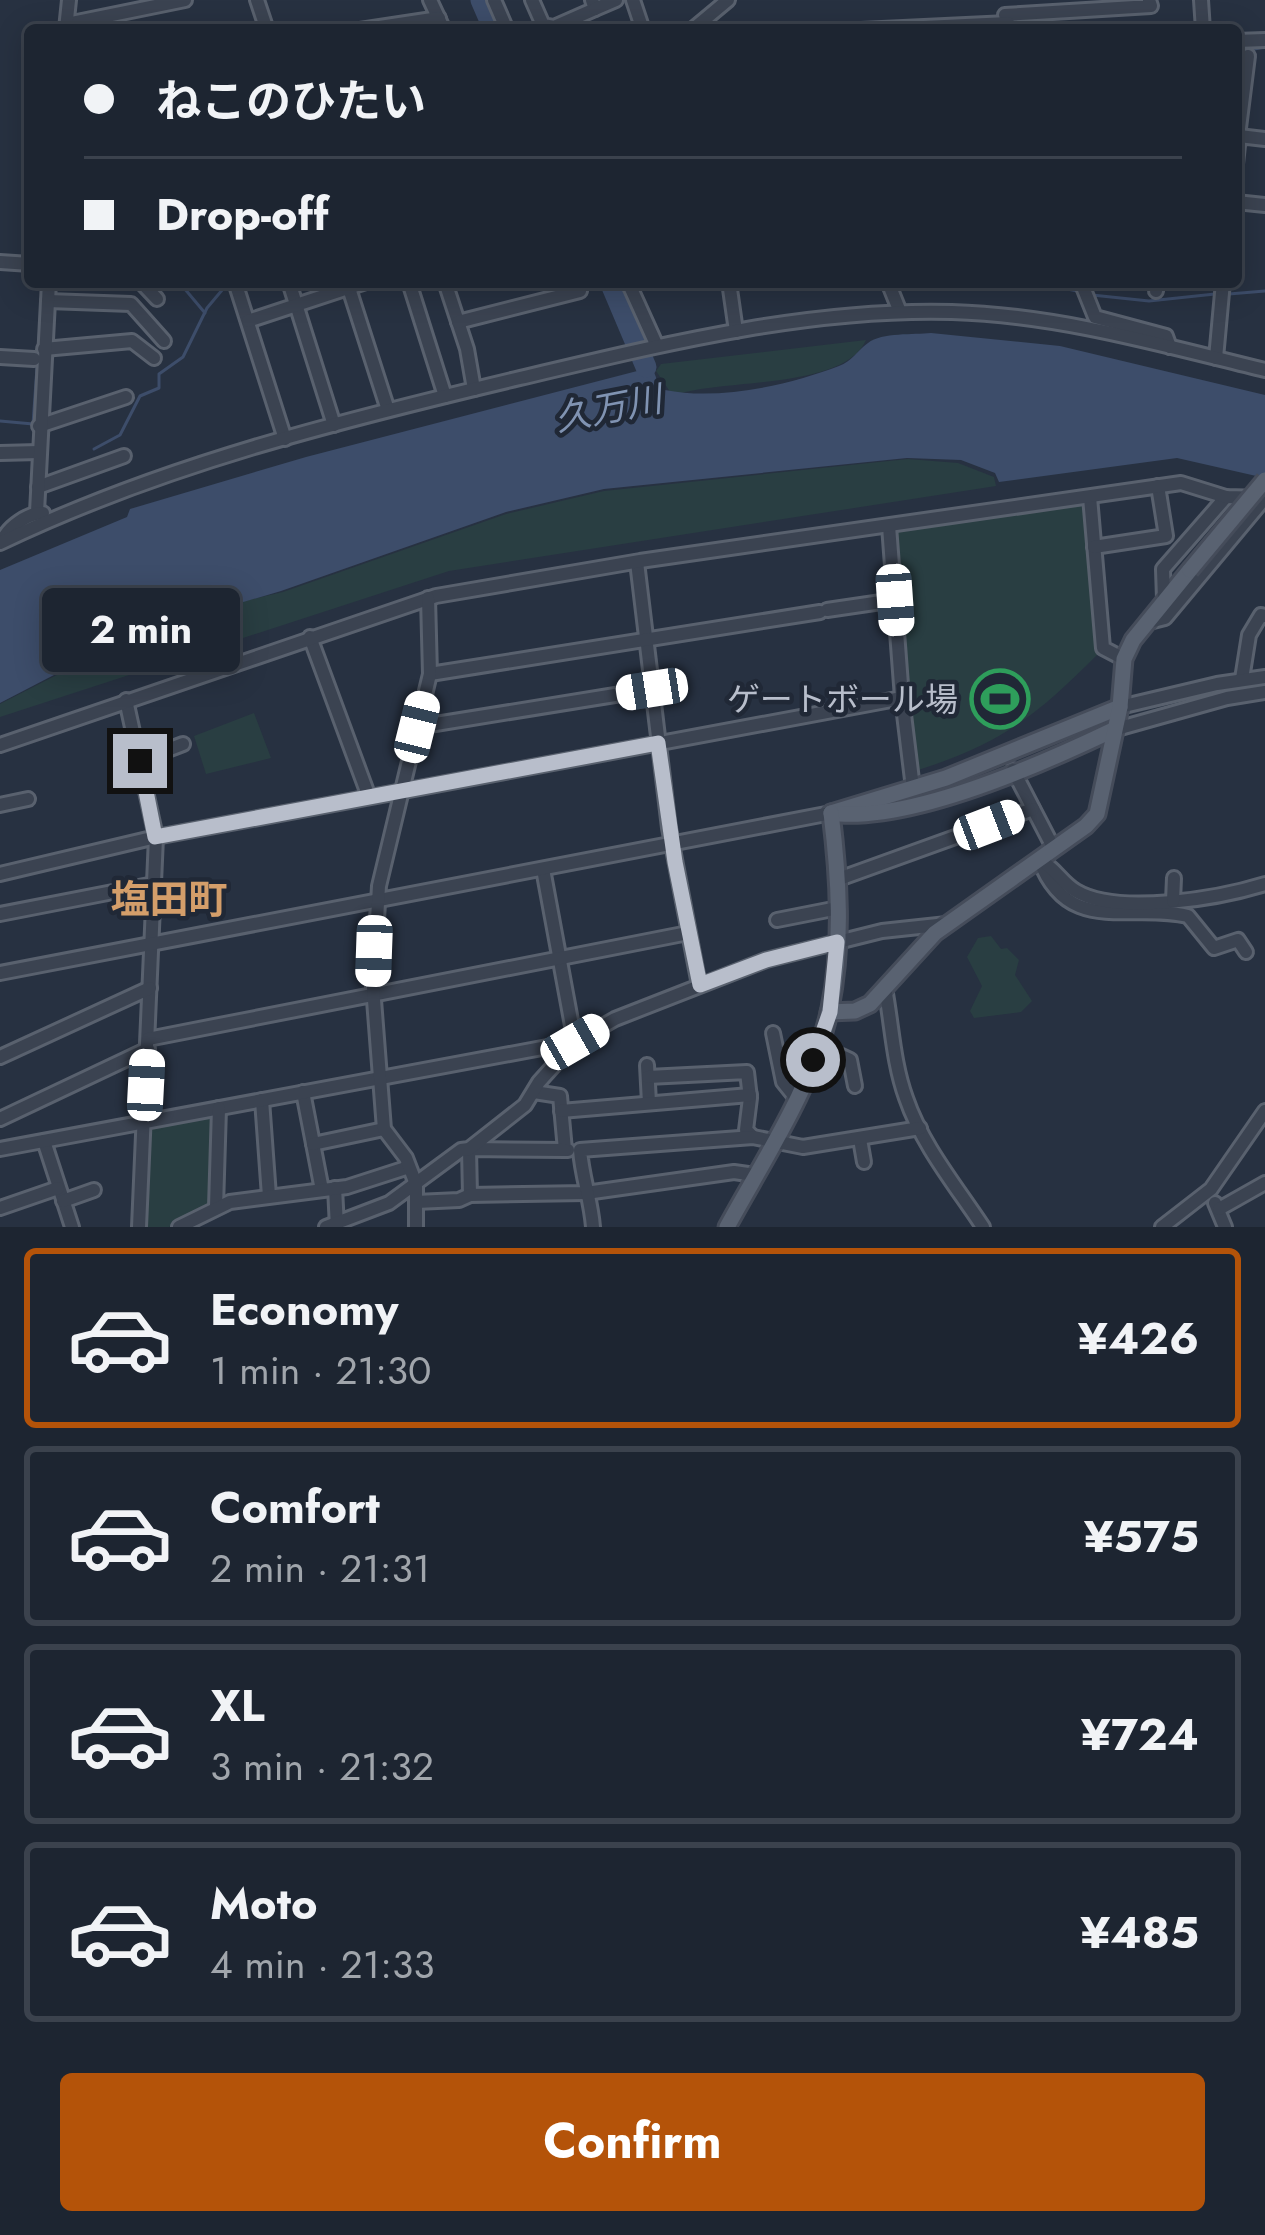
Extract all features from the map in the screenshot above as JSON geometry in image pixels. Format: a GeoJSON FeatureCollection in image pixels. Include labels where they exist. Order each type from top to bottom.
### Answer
{"type":"FeatureCollection","features":[{"type":"Feature","properties":{"kind":"main road"},"geometry":{"type":"LineString","coordinates":[[830,1012],[870,1004],[947,924],[1086,826],[1102,804],[1124,659],[1164,599],[1265,480]]}},
{"type":"Feature","properties":{"kind":"main road"},"geometry":{"type":"LineString","coordinates":[[831,813],[997,759],[1120,707]]}},
{"type":"Feature","properties":{"kind":"main road"},"geometry":{"type":"LineString","coordinates":[[831,813],[873,816],[949,795],[1113,730]]}},
{"type":"Feature","properties":{"kind":"main road"},"geometry":{"type":"LineString","coordinates":[[727,1227],[795,1097],[830,1012],[838,908],[831,813]]}},
{"type":"Feature","properties":{"kind":"street"},"geometry":{"type":"LineString","coordinates":[[80,24],[185,0]]}},
{"type":"Feature","properties":{"kind":"street"},"geometry":{"type":"LineString","coordinates":[[430,0],[442,24]]}},
{"type":"Feature","properties":{"kind":"street"},"geometry":{"type":"LineString","coordinates":[[559,24],[593,5],[616,0]]}},
{"type":"Feature","properties":{"kind":"street"},"geometry":{"type":"LineString","coordinates":[[699,24],[728,0]]}},
{"type":"Feature","properties":{"kind":"street"},"geometry":{"type":"LineString","coordinates":[[931,24],[1151,6],[1149,0]]}},
{"type":"Feature","properties":{"kind":"street"},"geometry":{"type":"LineString","coordinates":[[1242,100],[1248,56]]}},
{"type":"Feature","properties":{"kind":"street"},"geometry":{"type":"LineString","coordinates":[[37,512],[39,354],[49,288]]}},
{"type":"Feature","properties":{"kind":"street"},"geometry":{"type":"LineString","coordinates":[[147,288],[157,299]]}},
{"type":"Feature","properties":{"kind":"street"},"geometry":{"type":"LineString","coordinates":[[237,288],[285,439]]}},
{"type":"Feature","properties":{"kind":"street"},"geometry":{"type":"LineString","coordinates":[[291,288],[334,425]]}},
{"type":"Feature","properties":{"kind":"street"},"geometry":{"type":"LineString","coordinates":[[248,321],[340,288]]}},
{"type":"Feature","properties":{"kind":"street"},"geometry":{"type":"LineString","coordinates":[[349,288],[388,410]]}},
{"type":"Feature","properties":{"kind":"street"},"geometry":{"type":"LineString","coordinates":[[411,288],[446,396]]}},
{"type":"Feature","properties":{"kind":"street"},"geometry":{"type":"LineString","coordinates":[[447,288],[474,389]]}},
{"type":"Feature","properties":{"kind":"street"},"geometry":{"type":"LineString","coordinates":[[630,288],[652,345]]}},
{"type":"Feature","properties":{"kind":"street"},"geometry":{"type":"LineString","coordinates":[[730,288],[736,331]]}},
{"type":"Feature","properties":{"kind":"street"},"geometry":{"type":"LineString","coordinates":[[890,288],[900,312]]}},
{"type":"Feature","properties":{"kind":"street"},"geometry":{"type":"LineString","coordinates":[[1083,288],[1095,317],[1166,336],[1170,347]]}},
{"type":"Feature","properties":{"kind":"street"},"geometry":{"type":"LineString","coordinates":[[1216,358],[1222,288]]}},
{"type":"Feature","properties":{"kind":"street"},"geometry":{"type":"LineString","coordinates":[[458,322],[580,291]]}},
{"type":"Feature","properties":{"kind":"street"},"geometry":{"type":"LineString","coordinates":[[48,302],[131,304],[164,341]]}},
{"type":"Feature","properties":{"kind":"street"},"geometry":{"type":"LineString","coordinates":[[2,538],[132,485],[334,425],[652,345],[736,331],[900,312],[1028,319],[1265,370]]}},
{"type":"Feature","properties":{"kind":"street"},"geometry":{"type":"LineString","coordinates":[[0,357],[132,341],[154,358]]}},
{"type":"Feature","properties":{"kind":"street"},"geometry":{"type":"LineString","coordinates":[[39,426],[126,397]]}},
{"type":"Feature","properties":{"kind":"street"},"geometry":{"type":"LineString","coordinates":[[0,453],[39,452]]}},
{"type":"Feature","properties":{"kind":"street"},"geometry":{"type":"LineString","coordinates":[[38,487],[124,456]]}},
{"type":"Feature","properties":{"kind":"street"},"geometry":{"type":"LineString","coordinates":[[0,745],[428,598],[637,562],[1181,483],[1226,497],[1265,498]]}},
{"type":"Feature","properties":{"kind":"street"},"geometry":{"type":"LineString","coordinates":[[1094,548],[1166,536],[1158,486]]}},
{"type":"Feature","properties":{"kind":"street"},"geometry":{"type":"LineString","coordinates":[[1090,497],[1103,648],[1124,659]]}},
{"type":"Feature","properties":{"kind":"street"},"geometry":{"type":"LineString","coordinates":[[1164,599],[1163,569],[1226,497]]}},
{"type":"Feature","properties":{"kind":"street"},"geometry":{"type":"LineString","coordinates":[[1147,622],[1165,618],[1265,498]]}},
{"type":"Feature","properties":{"kind":"street"},"geometry":{"type":"LineString","coordinates":[[37,512],[56,517]]}},
{"type":"Feature","properties":{"kind":"street"},"geometry":{"type":"LineString","coordinates":[[2,538],[37,512]]}},
{"type":"Feature","properties":{"kind":"street"},"geometry":{"type":"LineString","coordinates":[[890,526],[913,788]]}},
{"type":"Feature","properties":{"kind":"street"},"geometry":{"type":"LineString","coordinates":[[637,562],[672,845],[700,985]]}},
{"type":"Feature","properties":{"kind":"street"},"geometry":{"type":"LineString","coordinates":[[416,1227],[416,1184],[384,1129],[373,995],[377,900],[430,674],[428,598]]}},
{"type":"Feature","properties":{"kind":"street"},"geometry":{"type":"LineString","coordinates":[[430,674],[895,600]]}},
{"type":"Feature","properties":{"kind":"street"},"geometry":{"type":"LineString","coordinates":[[1242,680],[1249,635],[1261,615],[1265,616]]}},
{"type":"Feature","properties":{"kind":"street"},"geometry":{"type":"LineString","coordinates":[[310,637],[369,797]]}},
{"type":"Feature","properties":{"kind":"street"},"geometry":{"type":"LineString","coordinates":[[1120,707],[1265,677]]}},
{"type":"Feature","properties":{"kind":"street"},"geometry":{"type":"LineString","coordinates":[[417,727],[652,689]]}},
{"type":"Feature","properties":{"kind":"street"},"geometry":{"type":"LineString","coordinates":[[1113,730],[1265,692]]}},
{"type":"Feature","properties":{"kind":"street"},"geometry":{"type":"LineString","coordinates":[[0,872],[155,837],[902,698]]}},
{"type":"Feature","properties":{"kind":"street"},"geometry":{"type":"LineString","coordinates":[[126,700],[155,837],[139,1227]]}},
{"type":"Feature","properties":{"kind":"street"},"geometry":{"type":"LineString","coordinates":[[140,761],[183,744]]}},
{"type":"Feature","properties":{"kind":"street"},"geometry":{"type":"LineString","coordinates":[[1013,770],[1054,849]]}},
{"type":"Feature","properties":{"kind":"street"},"geometry":{"type":"LineString","coordinates":[[0,805],[28,799]]}},
{"type":"Feature","properties":{"kind":"street"},"geometry":{"type":"LineString","coordinates":[[836,880],[1033,808]]}},
{"type":"Feature","properties":{"kind":"street"},"geometry":{"type":"LineString","coordinates":[[0,973],[831,813]]}},
{"type":"Feature","properties":{"kind":"street"},"geometry":{"type":"LineString","coordinates":[[1040,859],[1069,886],[1095,899],[1213,898],[1265,884]]}},
{"type":"Feature","properties":{"kind":"street"},"geometry":{"type":"LineString","coordinates":[[1040,859],[1061,895],[1083,909],[1188,916],[1214,948],[1238,940],[1246,952]]}},
{"type":"Feature","properties":{"kind":"street"},"geometry":{"type":"LineString","coordinates":[[543,869],[575,1042]]}},
{"type":"Feature","properties":{"kind":"street"},"geometry":{"type":"LineString","coordinates":[[1173,901],[1174,878]]}},
{"type":"Feature","properties":{"kind":"street"},"geometry":{"type":"LineString","coordinates":[[0,914],[154,884]]}},
{"type":"Feature","properties":{"kind":"street"},"geometry":{"type":"LineString","coordinates":[[777,920],[838,908]]}},
{"type":"Feature","properties":{"kind":"street"},"geometry":{"type":"LineString","coordinates":[[0,1149],[575,1042],[615,1019],[766,960],[907,927],[947,924]]}},
{"type":"Feature","properties":{"kind":"street"},"geometry":{"type":"LineString","coordinates":[[0,1119],[148,1044],[688,933]]}},
{"type":"Feature","properties":{"kind":"street"},"geometry":{"type":"LineString","coordinates":[[0,1057],[150,988]]}},
{"type":"Feature","properties":{"kind":"street"},"geometry":{"type":"LineString","coordinates":[[885,988],[893,1051],[907,1101],[983,1227]]}},
{"type":"Feature","properties":{"kind":"street"},"geometry":{"type":"LineString","coordinates":[[772,1033],[783,1082],[795,1097]]}},
{"type":"Feature","properties":{"kind":"street"},"geometry":{"type":"LineString","coordinates":[[469,1150],[525,1105],[575,1042]]}},
{"type":"Feature","properties":{"kind":"street"},"geometry":{"type":"LineString","coordinates":[[818,1045],[850,1060],[855,1087]]}},
{"type":"Feature","properties":{"kind":"street"},"geometry":{"type":"LineString","coordinates":[[649,1103],[647,1071],[747,1072],[746,1130],[753,1136]]}},
{"type":"Feature","properties":{"kind":"street"},"geometry":{"type":"LineString","coordinates":[[303,1092],[333,1226],[388,1203],[461,1150],[572,1150],[753,1136],[803,1147],[920,1128]]}},
{"type":"Feature","properties":{"kind":"street"},"geometry":{"type":"LineString","coordinates":[[534,1092],[560,1096],[593,1227]]}},
{"type":"Feature","properties":{"kind":"street"},"geometry":{"type":"LineString","coordinates":[[561,1111],[750,1095]]}},
{"type":"Feature","properties":{"kind":"street"},"geometry":{"type":"LineString","coordinates":[[262,1100],[269,1196]]}},
{"type":"Feature","properties":{"kind":"street"},"geometry":{"type":"LineString","coordinates":[[216,1207],[219,1108]]}},
{"type":"Feature","properties":{"kind":"street"},"geometry":{"type":"LineString","coordinates":[[1162,1227],[1208,1192],[1265,1111]]}},
{"type":"Feature","properties":{"kind":"street"},"geometry":{"type":"LineString","coordinates":[[313,1144],[384,1129]]}},
{"type":"Feature","properties":{"kind":"street"},"geometry":{"type":"LineString","coordinates":[[860,1139],[864,1162]]}},
{"type":"Feature","properties":{"kind":"street"},"geometry":{"type":"LineString","coordinates":[[44,1141],[73,1227]]}},
{"type":"Feature","properties":{"kind":"street"},"geometry":{"type":"LineString","coordinates":[[469,1150],[470,1195]]}},
{"type":"Feature","properties":{"kind":"street"},"geometry":{"type":"LineString","coordinates":[[179,1227],[216,1207],[328,1189],[388,1176],[409,1166]]}},
{"type":"Feature","properties":{"kind":"street"},"geometry":{"type":"LineString","coordinates":[[416,1202],[470,1195],[586,1192],[734,1172],[754,1175]]}},
{"type":"Feature","properties":{"kind":"street"},"geometry":{"type":"LineString","coordinates":[[1219,1209],[1265,1183]]}},
{"type":"Feature","properties":{"kind":"street"},"geometry":{"type":"LineString","coordinates":[[0,1208],[94,1190]]}},
{"type":"Feature","properties":{"kind":"street"},"geometry":{"type":"LineString","coordinates":[[1208,1192],[1225,1227]]}},
{"type":"Feature","properties":{"kind":"green space"},"geometry":{"type":"Polygon","coordinates":[[[866,340],[853,356],[833,368],[673,396],[656,371],[661,364],[866,340]]]}},
{"type":"Feature","properties":{"kind":"green space"},"geometry":{"type":"Polygon","coordinates":[[[908,459],[958,463],[994,477],[996,486],[449,571],[0,717],[0,704],[133,636],[218,607],[283,592],[506,514],[604,491],[908,459]]]}},
{"type":"Feature","properties":{"kind":"green space"},"geometry":{"type":"Polygon","coordinates":[[[1087,504],[1098,654],[1015,726],[971,750],[915,771],[896,530],[1087,504]]]}},
{"type":"Feature","properties":{"kind":"green space"},"geometry":{"type":"Polygon","coordinates":[[[254,713],[271,758],[206,774],[194,736],[254,713]]]}},
{"type":"Feature","properties":{"kind":"green space"},"geometry":{"type":"Polygon","coordinates":[[[991,936],[1019,960],[1015,975],[1032,1001],[1021,1012],[974,1018],[970,1011],[982,986],[967,957],[978,938],[991,936]]]}},
{"type":"Feature","properties":{"kind":"green space"},"geometry":{"type":"Polygon","coordinates":[[[212,1115],[216,1119],[210,1204],[169,1227],[147,1227],[151,1132],[156,1125],[212,1115]]]}},
{"type":"Feature","properties":{"kind":"water","name":"久万川"},"geometry":{"type":"Polygon","coordinates":[[[931,333],[1060,346],[1265,395],[1265,478],[1177,458],[999,482],[995,473],[961,460],[907,458],[604,489],[506,512],[281,591],[131,635],[0,703],[0,570],[127,517],[130,509],[306,457],[641,370],[634,342],[642,340],[665,390],[708,394],[798,379],[844,364],[874,339],[931,333]]]}},
{"type":"Feature","properties":{"kind":"waterway"},"geometry":{"type":"LineString","coordinates":[[481,0],[491,24]]}},
{"type":"Feature","properties":{"kind":"waterway"},"geometry":{"type":"LineString","coordinates":[[1242,50],[1265,47]]}},
{"type":"Feature","properties":{"kind":"waterway"},"geometry":{"type":"LineString","coordinates":[[0,421],[33,424],[43,288]]}},
{"type":"Feature","properties":{"kind":"waterway"},"geometry":{"type":"LineString","coordinates":[[184,288],[205,313]]}},
{"type":"Feature","properties":{"kind":"waterway"},"geometry":{"type":"LineString","coordinates":[[94,449],[120,435],[140,396],[159,388],[159,374],[183,357],[207,308],[224,288]]}},
{"type":"Feature","properties":{"kind":"waterway","name":"久万川"},"geometry":{"type":"LineString","coordinates":[[613,288],[646,367]]}},
{"type":"Feature","properties":{"kind":"waterway"},"geometry":{"type":"LineString","coordinates":[[1063,288],[1077,291]]}},
{"type":"Feature","properties":{"kind":"waterway"},"geometry":{"type":"LineString","coordinates":[[1229,294],[1265,291]]}},
{"type":"Feature","properties":{"kind":"waterway"},"geometry":{"type":"LineString","coordinates":[[1092,295],[1149,301],[1215,294]]}},
{"type":"Feature","properties":{"kind":"place","name":"ゲートボール場"},"geometry":{"type":"Point","coordinates":[1000,699]}},
{"type":"Feature","properties":{"kind":"district","name":"塩田町"},"geometry":{"type":"Point","coordinates":[169,899]}},
{"type":"Feature","properties":{"kind":"route"},"geometry":{"type":"LineString","coordinates":[[140,761],[155,837],[658,743],[700,985],[766,960],[837,942],[830,1012],[813,1060]]}}]}
